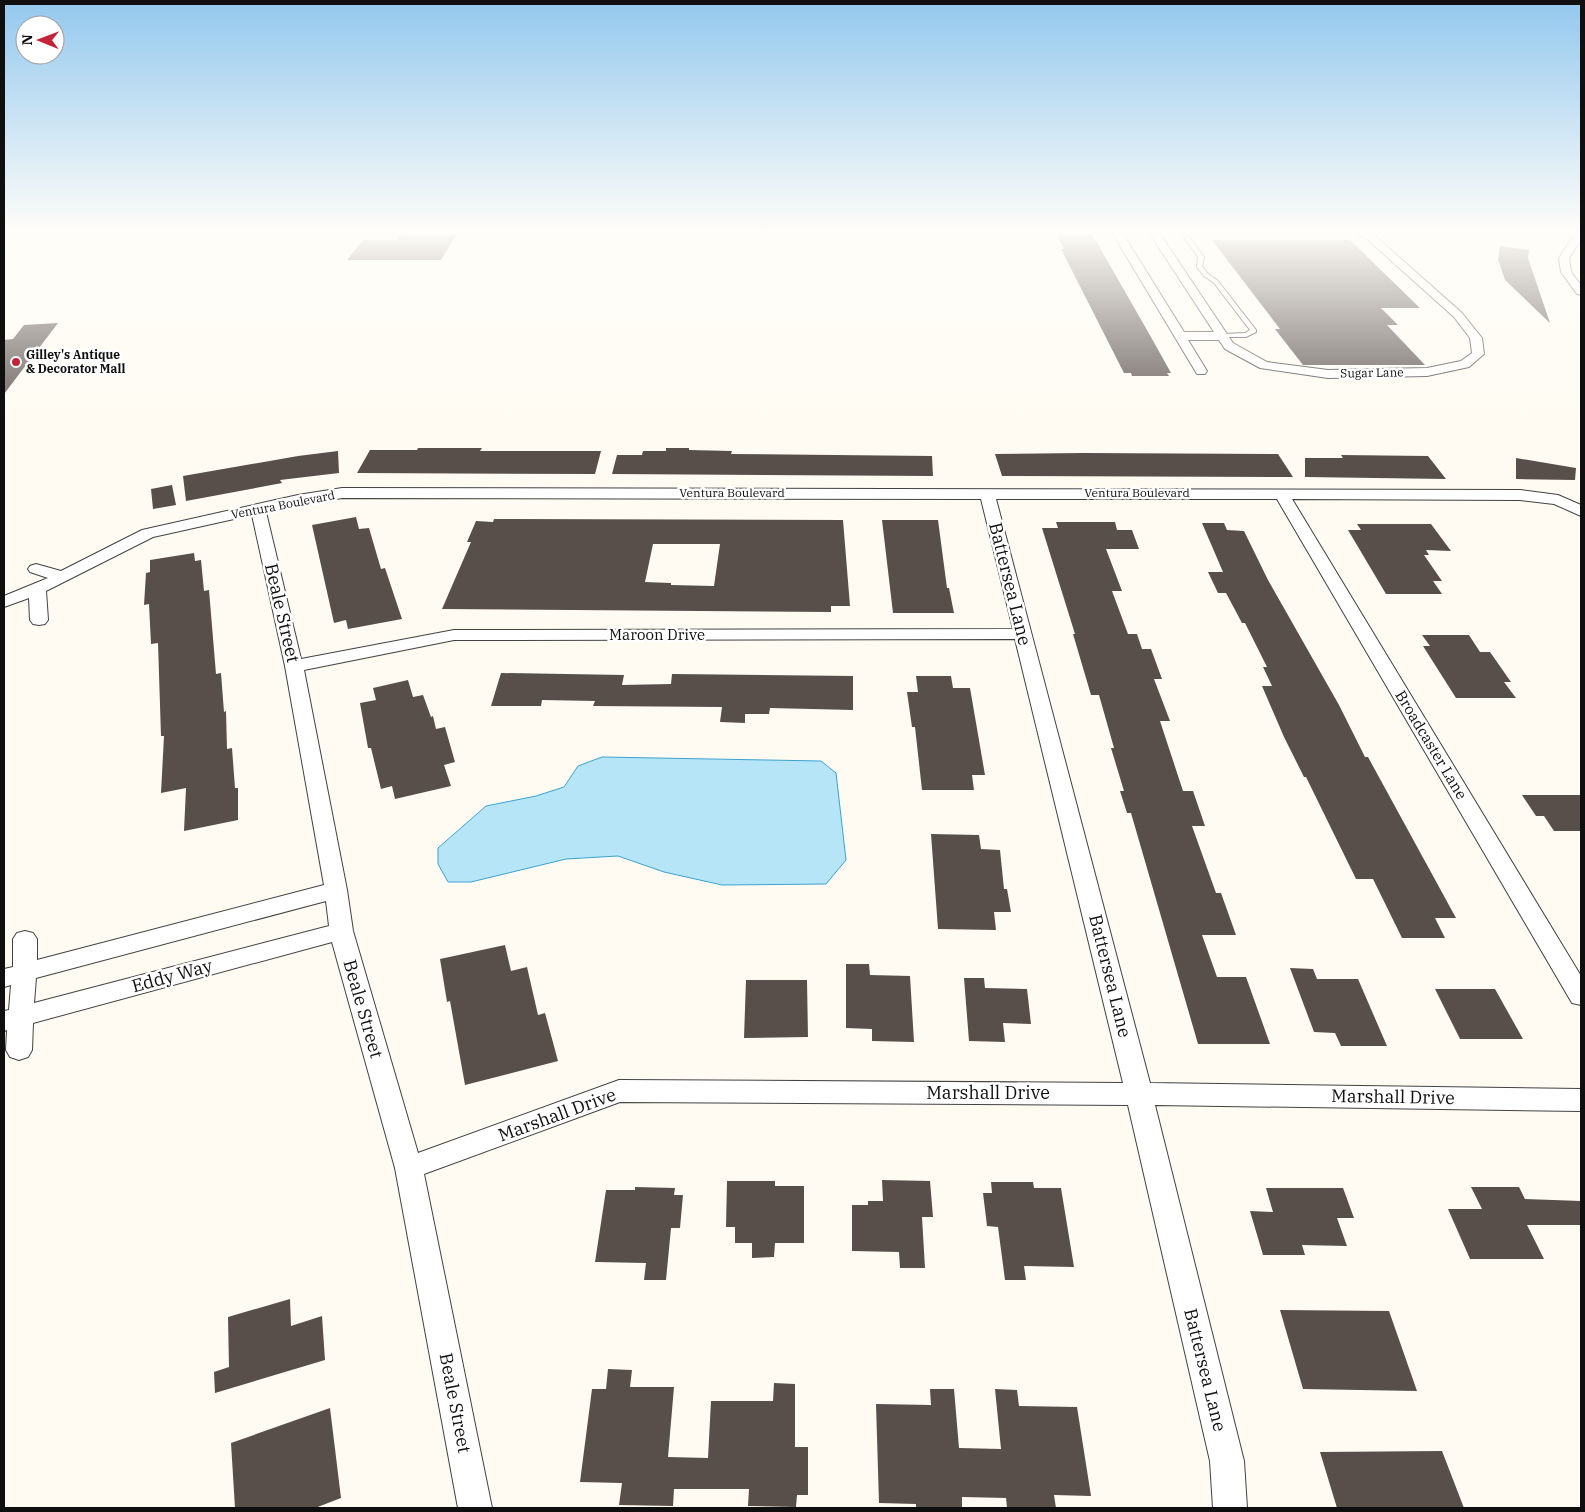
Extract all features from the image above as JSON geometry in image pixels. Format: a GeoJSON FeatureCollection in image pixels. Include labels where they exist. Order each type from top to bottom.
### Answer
{"type":"FeatureCollection","features":[{"type":"Feature","properties":{"kind":"street"},"geometry":{"type":"LineString","coordinates":[[1161,305],[1201,371]]}},
{"type":"Feature","properties":{"kind":"street","name":"Sugar Lane"},"geometry":{"type":"LineString","coordinates":[[1202,305],[1229,346],[1264,365],[1328,374],[1427,372],[1465,364],[1478,354],[1476,338],[1458,315],[1446,305]]}},
{"type":"Feature","properties":{"kind":"street"},"geometry":{"type":"LineString","coordinates":[[1180,336],[1223,336]]}},
{"type":"Feature","properties":{"kind":"street","name":"Ventura Boulevard"},"geometry":{"type":"LineString","coordinates":[[4,602],[62,578],[148,533],[321,496],[357,493],[1480,494],[1520,495],[1558,500],[1581,511]]}},
{"type":"Feature","properties":{"kind":"street","name":"Battersea Lane"},"geometry":{"type":"LineString","coordinates":[[987,493],[1139,1094],[1227,1461],[1230,1508]]}},
{"type":"Feature","properties":{"kind":"street","name":"Broadcaster Lane"},"geometry":{"type":"LineString","coordinates":[[1281,494],[1581,996]]}},
{"type":"Feature","properties":{"kind":"street","name":"Beale Street"},"geometry":{"type":"LineString","coordinates":[[258,509],[294,666],[336,890],[341,931],[409,1168],[475,1508]]}},
{"type":"Feature","properties":{"kind":"street"},"geometry":{"type":"LineString","coordinates":[[36,569],[62,578]]}},
{"type":"Feature","properties":{"kind":"street"},"geometry":{"type":"LineString","coordinates":[[37,589],[39,620]]}},
{"type":"Feature","properties":{"kind":"street","name":"Maroon Drive"},"geometry":{"type":"LineString","coordinates":[[294,666],[454,635],[1023,634]]}},
{"type":"Feature","properties":{"kind":"street"},"geometry":{"type":"LineString","coordinates":[[15,975],[336,890]]}},
{"type":"Feature","properties":{"kind":"street","name":"Eddy Way"},"geometry":{"type":"LineString","coordinates":[[12,1019],[341,931]]}},
{"type":"Feature","properties":{"kind":"street"},"geometry":{"type":"LineString","coordinates":[[20,1050],[12,1019],[15,975],[25,939]]}},
{"type":"Feature","properties":{"kind":"street","name":"Marshall Drive"},"geometry":{"type":"LineString","coordinates":[[409,1168],[619,1091],[1139,1094],[1581,1100]]}},
{"type":"Feature","properties":{"kind":"lane"},"geometry":{"type":"LineString","coordinates":[[1223,336],[1246,335],[1254,331],[1233,305]]}},
{"type":"Feature","properties":{"kind":"water"},"geometry":{"type":"Polygon","coordinates":[[[602,757],[821,761],[836,773],[846,860],[826,884],[722,885],[664,872],[618,856],[566,859],[471,882],[448,882],[438,864],[438,848],[486,806],[536,796],[564,787],[578,766],[602,757]]]}},
{"type":"Feature","properties":{"kind":"building"},"geometry":{"type":"Polygon","coordinates":[[[1089,305],[1132,305],[1171,373],[1167,373],[1169,376],[1132,376],[1131,373],[1124,373],[1089,305]]]}},
{"type":"Feature","properties":{"kind":"building"},"geometry":{"type":"Polygon","coordinates":[[[1261,305],[1416,305],[1420,308],[1381,308],[1398,325],[1387,325],[1425,365],[1303,365],[1275,329],[1280,329],[1261,305]]]}},
{"type":"Feature","properties":{"kind":"building"},"geometry":{"type":"Polygon","coordinates":[[[1531,305],[1544,305],[1550,323],[1531,305]]]}},
{"type":"Feature","properties":{"kind":"building","name":"Gilley's Antique & Decorator Mall"},"geometry":{"type":"Polygon","coordinates":[[[58,323],[4,394],[4,340],[13,339],[24,325],[58,323]]]}},
{"type":"Feature","properties":{"kind":"building"},"geometry":{"type":"Polygon","coordinates":[[[418,448],[482,448],[480,451],[601,451],[595,474],[357,473],[370,450],[417,450],[418,448]]]}},
{"type":"Feature","properties":{"kind":"building"},"geometry":{"type":"Polygon","coordinates":[[[666,448],[732,451],[731,454],[932,456],[933,476],[612,474],[617,455],[642,455],[643,451],[666,451],[666,448]]]}},
{"type":"Feature","properties":{"kind":"building"},"geometry":{"type":"Polygon","coordinates":[[[338,451],[339,473],[280,480],[282,483],[186,501],[183,476],[338,451]]]}},
{"type":"Feature","properties":{"kind":"building"},"geometry":{"type":"Polygon","coordinates":[[[995,454],[1278,454],[1293,477],[1002,476],[995,454]]]}},
{"type":"Feature","properties":{"kind":"building"},"geometry":{"type":"Polygon","coordinates":[[[1341,455],[1428,456],[1446,479],[1305,477],[1305,458],[1343,458],[1341,455]]]}},
{"type":"Feature","properties":{"kind":"building"},"geometry":{"type":"Polygon","coordinates":[[[1516,458],[1576,468],[1575,480],[1516,479],[1516,458]]]}},
{"type":"Feature","properties":{"kind":"building"},"geometry":{"type":"Polygon","coordinates":[[[172,485],[176,505],[153,509],[151,489],[172,485]]]}},
{"type":"Feature","properties":{"kind":"building"},"geometry":{"type":"Polygon","coordinates":[[[356,517],[359,529],[369,528],[381,569],[385,568],[402,619],[348,629],[346,620],[334,623],[312,525],[356,517]]]}},
{"type":"Feature","properties":{"kind":"building"},"geometry":{"type":"Polygon","coordinates":[[[494,519],[843,520],[850,606],[831,606],[831,612],[442,609],[471,542],[467,542],[476,521],[493,522],[494,519]],[[653,544],[645,582],[714,586],[720,544],[653,544]]]}},
{"type":"Feature","properties":{"kind":"building"},"geometry":{"type":"Polygon","coordinates":[[[882,520],[938,520],[947,588],[949,588],[954,613],[893,613],[882,520]]]}},
{"type":"Feature","properties":{"kind":"building"},"geometry":{"type":"Polygon","coordinates":[[[1056,522],[1115,522],[1117,530],[1132,530],[1139,549],[1106,549],[1122,591],[1112,591],[1128,634],[1137,634],[1142,649],[1151,649],[1162,679],[1154,679],[1170,721],[1160,721],[1183,791],[1193,791],[1205,826],[1192,826],[1216,893],[1221,893],[1236,935],[1202,935],[1217,977],[1246,977],[1270,1044],[1198,1044],[1131,813],[1127,813],[1120,791],[1124,791],[1111,748],[1114,748],[1099,695],[1091,695],[1073,634],[1075,634],[1042,528],[1058,528],[1056,522]]]}},
{"type":"Feature","properties":{"kind":"building"},"geometry":{"type":"Polygon","coordinates":[[[1202,523],[1224,523],[1227,530],[1244,531],[1268,580],[1456,918],[1435,918],[1445,938],[1402,938],[1373,879],[1356,879],[1306,777],[1304,777],[1284,737],[1262,686],[1272,686],[1263,667],[1267,667],[1245,623],[1242,623],[1226,593],[1218,593],[1208,572],[1223,572],[1202,523]]]}},
{"type":"Feature","properties":{"kind":"building"},"geometry":{"type":"Polygon","coordinates":[[[1357,524],[1431,524],[1451,551],[1426,550],[1429,555],[1424,555],[1442,581],[1433,581],[1442,594],[1386,594],[1348,530],[1361,530],[1357,524]]]}},
{"type":"Feature","properties":{"kind":"building"},"geometry":{"type":"Polygon","coordinates":[[[194,553],[195,561],[201,560],[204,591],[209,590],[216,674],[221,673],[224,712],[226,711],[227,749],[232,748],[235,788],[238,788],[238,820],[184,831],[186,788],[161,793],[164,736],[161,736],[158,643],[151,644],[149,604],[144,605],[146,573],[150,572],[150,560],[194,553]]]}},
{"type":"Feature","properties":{"kind":"building"},"geometry":{"type":"Polygon","coordinates":[[[1422,635],[1469,635],[1480,652],[1490,652],[1511,682],[1504,682],[1516,698],[1456,698],[1423,646],[1430,646],[1422,635]]]}},
{"type":"Feature","properties":{"kind":"building"},"geometry":{"type":"Polygon","coordinates":[[[501,673],[624,675],[622,685],[671,684],[672,674],[853,676],[853,710],[770,708],[769,714],[745,714],[745,723],[720,722],[722,707],[593,706],[595,701],[542,700],[541,706],[491,706],[501,673]]]}},
{"type":"Feature","properties":{"kind":"building"},"geometry":{"type":"Polygon","coordinates":[[[916,676],[951,676],[953,688],[970,688],[985,775],[972,775],[974,790],[922,790],[915,727],[912,727],[907,692],[918,692],[916,676]]]}},
{"type":"Feature","properties":{"kind":"building"},"geometry":{"type":"Polygon","coordinates":[[[408,680],[413,697],[423,695],[431,717],[433,716],[436,729],[445,727],[455,762],[444,765],[451,786],[395,799],[392,786],[381,789],[371,748],[368,748],[360,703],[376,700],[373,688],[408,680]]]}},
{"type":"Feature","properties":{"kind":"building"},"geometry":{"type":"Polygon","coordinates":[[[1522,795],[1581,795],[1581,831],[1554,831],[1544,816],[1536,816],[1522,795]]]}},
{"type":"Feature","properties":{"kind":"building"},"geometry":{"type":"Polygon","coordinates":[[[931,834],[979,835],[981,849],[1000,850],[1004,889],[1007,889],[1011,912],[994,912],[996,930],[938,929],[931,834]]]}},
{"type":"Feature","properties":{"kind":"building"},"geometry":{"type":"Polygon","coordinates":[[[505,945],[511,971],[527,967],[538,1015],[545,1013],[558,1061],[465,1085],[450,1001],[447,1002],[440,959],[505,945]]]}},
{"type":"Feature","properties":{"kind":"building"},"geometry":{"type":"Polygon","coordinates":[[[846,964],[869,964],[870,975],[910,976],[914,1042],[872,1041],[872,1029],[846,1028],[846,964]]]}},
{"type":"Feature","properties":{"kind":"building"},"geometry":{"type":"Polygon","coordinates":[[[1290,968],[1313,969],[1317,979],[1358,979],[1387,1046],[1341,1046],[1335,1033],[1314,1032],[1290,968]]]}},
{"type":"Feature","properties":{"kind":"building"},"geometry":{"type":"Polygon","coordinates":[[[964,978],[984,978],[985,988],[1027,989],[1031,1024],[1003,1023],[1005,1042],[969,1041],[964,978]]]}},
{"type":"Feature","properties":{"kind":"building"},"geometry":{"type":"Polygon","coordinates":[[[746,980],[807,980],[808,1037],[744,1038],[746,980]]]}},
{"type":"Feature","properties":{"kind":"building"},"geometry":{"type":"Polygon","coordinates":[[[1435,989],[1495,989],[1523,1039],[1460,1039],[1435,989]]]}},
{"type":"Feature","properties":{"kind":"building"},"geometry":{"type":"Polygon","coordinates":[[[882,1180],[930,1181],[933,1217],[922,1217],[925,1268],[900,1268],[899,1252],[852,1251],[852,1205],[868,1205],[868,1201],[883,1201],[882,1180]]]}},
{"type":"Feature","properties":{"kind":"building"},"geometry":{"type":"Polygon","coordinates":[[[727,1181],[775,1181],[775,1186],[804,1186],[804,1243],[775,1243],[774,1257],[752,1258],[752,1243],[735,1243],[735,1227],[726,1227],[727,1181]]]}},
{"type":"Feature","properties":{"kind":"building"},"geometry":{"type":"Polygon","coordinates":[[[991,1182],[1033,1182],[1034,1188],[1061,1188],[1074,1267],[1024,1266],[1026,1280],[1005,1280],[998,1227],[987,1226],[983,1193],[992,1193],[991,1182]]]}},
{"type":"Feature","properties":{"kind":"building"},"geometry":{"type":"Polygon","coordinates":[[[635,1187],[675,1188],[674,1195],[683,1195],[680,1228],[671,1228],[666,1280],[644,1280],[646,1263],[595,1262],[606,1190],[635,1190],[635,1187]]]}},
{"type":"Feature","properties":{"kind":"building"},"geometry":{"type":"Polygon","coordinates":[[[1471,1187],[1519,1187],[1525,1199],[1581,1201],[1581,1225],[1527,1225],[1544,1259],[1470,1259],[1448,1209],[1482,1209],[1471,1187]]]}},
{"type":"Feature","properties":{"kind":"building"},"geometry":{"type":"Polygon","coordinates":[[[1266,1188],[1343,1188],[1354,1218],[1337,1218],[1347,1246],[1302,1245],[1305,1255],[1263,1255],[1250,1211],[1273,1212],[1266,1188]]]}},
{"type":"Feature","properties":{"kind":"building"},"geometry":{"type":"Polygon","coordinates":[[[290,1299],[291,1326],[322,1316],[325,1360],[215,1393],[214,1372],[229,1367],[228,1317],[290,1299]]]}},
{"type":"Feature","properties":{"kind":"building"},"geometry":{"type":"Polygon","coordinates":[[[1280,1310],[1389,1311],[1417,1391],[1303,1389],[1280,1310]]]}},
{"type":"Feature","properties":{"kind":"building"},"geometry":{"type":"Polygon","coordinates":[[[608,1369],[632,1370],[630,1387],[674,1387],[668,1457],[708,1458],[711,1401],[773,1401],[774,1383],[795,1384],[795,1447],[808,1447],[808,1495],[797,1495],[796,1507],[748,1506],[749,1489],[674,1489],[673,1506],[619,1505],[622,1483],[580,1482],[592,1389],[606,1389],[608,1369]]]}},
{"type":"Feature","properties":{"kind":"building"},"geometry":{"type":"Polygon","coordinates":[[[930,1389],[954,1389],[959,1448],[1001,1449],[995,1389],[1017,1390],[1019,1406],[1077,1407],[1091,1496],[1054,1495],[1056,1508],[1007,1508],[1006,1498],[962,1497],[962,1508],[916,1508],[916,1504],[879,1503],[876,1404],[931,1405],[930,1389]]]}},
{"type":"Feature","properties":{"kind":"building"},"geometry":{"type":"Polygon","coordinates":[[[330,1408],[341,1498],[315,1508],[235,1508],[231,1443],[330,1408]]]}},
{"type":"Feature","properties":{"kind":"building"},"geometry":{"type":"Polygon","coordinates":[[[1442,1451],[1464,1508],[1337,1508],[1320,1452],[1442,1451]]]}},
{"type":"Feature","properties":{"kind":"place","name":"Gilley's Antique & Decorator Mall"},"geometry":{"type":"Point","coordinates":[16,362]}}]}
